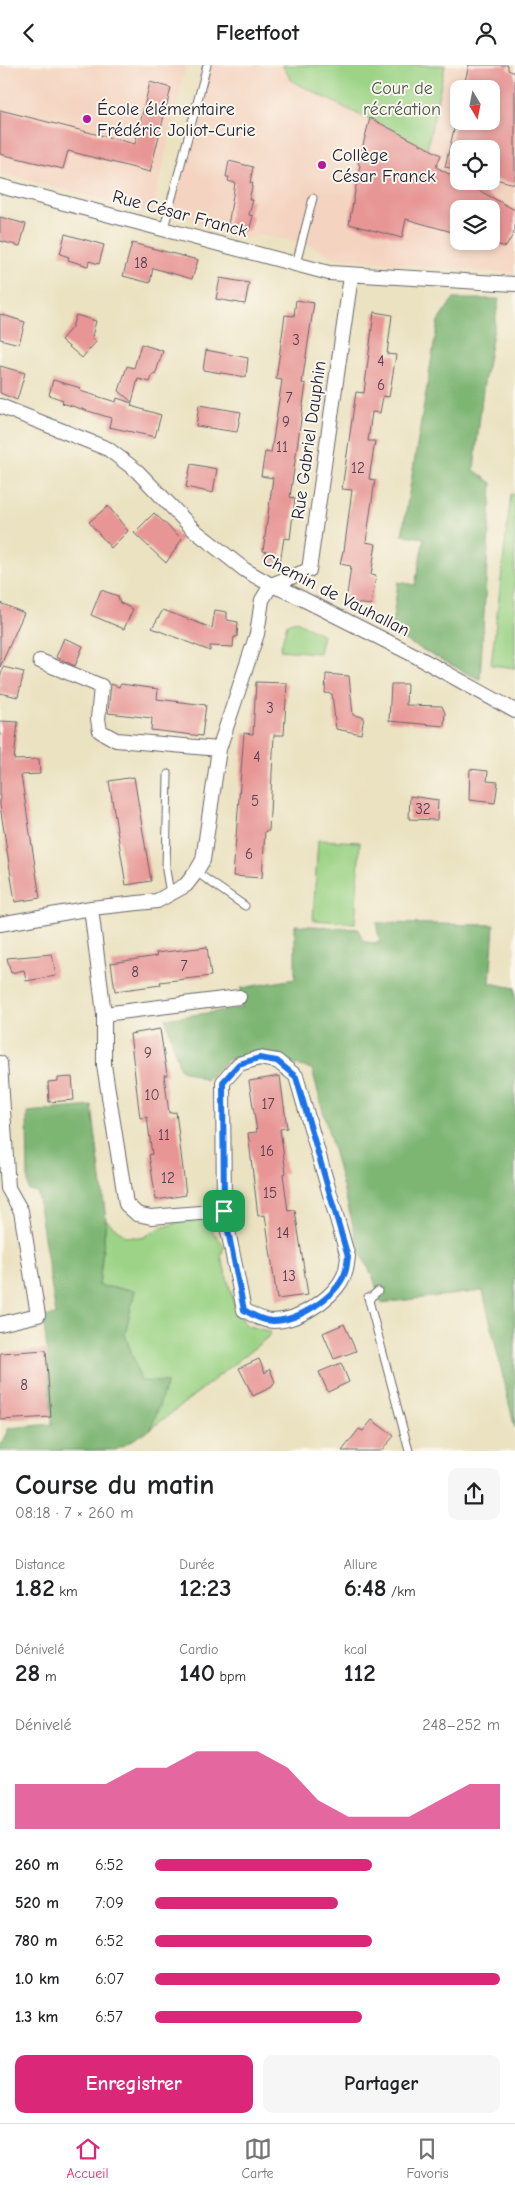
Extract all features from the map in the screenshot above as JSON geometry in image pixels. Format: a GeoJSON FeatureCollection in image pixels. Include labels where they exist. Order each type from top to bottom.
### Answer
{"type":"FeatureCollection","features":[{"type":"Feature","properties":{"kind":"street","name":"Rue César Franck"},"geometry":{"type":"LineString","coordinates":[[0,186],[329,273],[352,276],[515,284]]}},
{"type":"Feature","properties":{"kind":"street","name":"Rue Gabriel Dauphin"},"geometry":{"type":"LineString","coordinates":[[271,585],[309,570],[352,276]]}},
{"type":"Feature","properties":{"kind":"street","name":"Chemin de Vauhallan"},"geometry":{"type":"LineString","coordinates":[[0,406],[108,449],[137,471],[194,530],[245,570],[271,585],[289,592],[412,653],[515,711]]}},
{"type":"Feature","properties":{"kind":"street"},"geometry":{"type":"LineString","coordinates":[[0,924],[90,908],[157,901],[186,885],[203,860],[219,749],[257,633],[262,600],[271,585]]}},
{"type":"Feature","properties":{"kind":"street"},"geometry":{"type":"LineString","coordinates":[[40,661],[101,686],[98,719],[100,731],[116,740],[219,749]]}},
{"type":"Feature","properties":{"kind":"street"},"geometry":{"type":"LineString","coordinates":[[90,908],[104,1014],[104,1065],[126,1205],[137,1215],[151,1217],[224,1211]]}},
{"type":"Feature","properties":{"kind":"street"},"geometry":{"type":"LineString","coordinates":[[104,1014],[239,997]]}},
{"type":"Feature","properties":{"kind":"street"},"geometry":{"type":"LineString","coordinates":[[259,1058],[277,1061],[296,1077],[348,1257],[345,1274],[326,1300],[305,1312],[272,1321],[256,1317],[244,1310],[224,1211],[223,1082],[239,1064],[259,1058]]}},
{"type":"Feature","properties":{"kind":"street"},"geometry":{"type":"LineString","coordinates":[[0,1063],[8,1188],[22,1211],[38,1315],[0,1324]]}},
{"type":"Feature","properties":{"kind":"lane"},"geometry":{"type":"LineString","coordinates":[[164,228],[207,65]]}},
{"type":"Feature","properties":{"kind":"lane"},"geometry":{"type":"LineString","coordinates":[[296,264],[313,198]]}},
{"type":"Feature","properties":{"kind":"lane"},"geometry":{"type":"LineString","coordinates":[[168,774],[166,870],[170,894]]}},
{"type":"Feature","properties":{"kind":"lane"},"geometry":{"type":"LineString","coordinates":[[196,872],[246,906]]}},
{"type":"Feature","properties":{"kind":"lane"},"geometry":{"type":"LineString","coordinates":[[378,1291],[368,1300],[409,1451]]}},
{"type":"Feature","properties":{"kind":"shaded area","name":"École élémentaire Frédéric Joliot-Curie"},"geometry":{"type":"Polygon","coordinates":[[[0,65],[186,65],[152,213],[0,173],[0,65]]]}},
{"type":"Feature","properties":{"kind":"shaded area","name":"Collège César Franck"},"geometry":{"type":"Polygon","coordinates":[[[212,65],[515,65],[515,274],[336,258],[307,244],[261,235],[245,239],[212,231],[173,208],[212,65]]]}},
{"type":"Feature","properties":{"kind":"green space","name":"Cour de récréation"},"geometry":{"type":"Polygon","coordinates":[[[282,65],[445,65],[427,149],[292,81],[282,65]]]}},
{"type":"Feature","properties":{"kind":"green space"},"geometry":{"type":"Polygon","coordinates":[[[453,299],[499,299],[483,389],[474,470],[492,483],[480,680],[391,633],[398,582],[415,585],[424,538],[402,535],[438,321],[453,299]]]}},
{"type":"Feature","properties":{"kind":"green space"},"geometry":{"type":"Polygon","coordinates":[[[511,494],[515,495],[515,668],[491,665],[511,494]]]}},
{"type":"Feature","properties":{"kind":"green space"},"geometry":{"type":"Polygon","coordinates":[[[296,621],[323,635],[319,653],[280,650],[287,624],[296,621]]]}},
{"type":"Feature","properties":{"kind":"green space"},"geometry":{"type":"Polygon","coordinates":[[[318,840],[360,842],[355,923],[313,920],[318,840]]]}},
{"type":"Feature","properties":{"kind":"green space"},"geometry":{"type":"Polygon","coordinates":[[[376,923],[494,925],[490,983],[515,988],[515,1429],[483,1291],[381,1303],[373,1277],[360,1252],[312,1069],[292,1064],[265,1052],[229,1059],[206,1080],[180,1069],[166,1019],[241,1008],[241,988],[295,979],[295,925],[358,929],[364,942],[380,943],[376,923]]]}},
{"type":"Feature","properties":{"kind":"green space"},"geometry":{"type":"Polygon","coordinates":[[[92,1106],[106,1220],[99,1286],[135,1290],[125,1334],[141,1381],[167,1382],[151,1429],[116,1450],[0,1451],[0,1446],[9,1428],[52,1424],[43,1317],[56,1315],[37,1192],[28,1190],[27,1112],[92,1106]]]}},
{"type":"Feature","properties":{"kind":"green space"},"geometry":{"type":"Polygon","coordinates":[[[195,1217],[210,1221],[214,1235],[224,1246],[221,1256],[235,1307],[246,1325],[271,1332],[267,1338],[151,1429],[167,1382],[141,1382],[125,1334],[135,1290],[99,1286],[106,1220],[125,1236],[142,1238],[158,1229],[195,1217]]]}},
{"type":"Feature","properties":{"kind":"building"},"geometry":{"type":"Polygon","coordinates":[[[469,65],[508,65],[508,70],[515,73],[515,184],[500,180],[500,140],[451,140],[454,130],[500,130],[500,80],[465,80],[469,65]]]}},
{"type":"Feature","properties":{"kind":"building"},"geometry":{"type":"Polygon","coordinates":[[[150,82],[171,88],[150,172],[68,151],[63,169],[0,154],[0,110],[135,144],[150,82]]]}},
{"type":"Feature","properties":{"kind":"building"},"geometry":{"type":"Polygon","coordinates":[[[370,118],[441,155],[436,167],[450,175],[450,190],[478,190],[497,200],[450,200],[450,231],[406,219],[402,238],[349,224],[360,165],[358,164],[370,118]]]}},
{"type":"Feature","properties":{"kind":"building"},"geometry":{"type":"Polygon","coordinates":[[[450,146],[450,168],[445,167],[450,146]]]}},
{"type":"Feature","properties":{"kind":"building"},"geometry":{"type":"Polygon","coordinates":[[[229,161],[253,167],[250,183],[253,183],[249,200],[253,200],[249,215],[253,216],[249,231],[228,226],[235,183],[228,181],[229,177],[226,177],[229,161]]]}},
{"type":"Feature","properties":{"kind":"building"},"geometry":{"type":"Polygon","coordinates":[[[500,202],[515,210],[515,231],[506,247],[500,245],[500,202]]]}},
{"type":"Feature","properties":{"kind":"building"},"geometry":{"type":"Polygon","coordinates":[[[0,217],[26,224],[20,246],[0,241],[0,217]]]}},
{"type":"Feature","properties":{"kind":"building"},"geometry":{"type":"Polygon","coordinates":[[[65,234],[104,245],[99,264],[89,261],[88,266],[68,260],[69,257],[60,254],[65,234]]]}},
{"type":"Feature","properties":{"kind":"building"},"geometry":{"type":"Polygon","coordinates":[[[132,243],[198,260],[192,279],[153,268],[150,283],[123,276],[132,243]]]}},
{"type":"Feature","properties":{"kind":"building"},"geometry":{"type":"Polygon","coordinates":[[[220,278],[249,283],[245,304],[216,299],[220,278]]]}},
{"type":"Feature","properties":{"kind":"building"},"geometry":{"type":"Polygon","coordinates":[[[296,300],[314,303],[302,383],[306,384],[290,497],[295,498],[290,539],[284,538],[280,562],[266,560],[267,552],[263,551],[273,478],[261,476],[265,452],[271,453],[282,380],[276,379],[285,315],[294,316],[296,300]]]}},
{"type":"Feature","properties":{"kind":"building"},"geometry":{"type":"Polygon","coordinates":[[[374,312],[392,315],[387,354],[396,355],[389,397],[383,396],[380,413],[372,412],[368,441],[375,441],[369,479],[375,480],[366,542],[376,544],[371,575],[376,576],[371,605],[346,602],[351,566],[340,564],[344,551],[352,490],[342,489],[356,392],[364,393],[374,312]]]}},
{"type":"Feature","properties":{"kind":"building"},"geometry":{"type":"Polygon","coordinates":[[[0,314],[25,322],[19,344],[0,339],[0,314]]]}},
{"type":"Feature","properties":{"kind":"building"},"geometry":{"type":"Polygon","coordinates":[[[76,315],[96,321],[92,337],[96,342],[82,358],[61,340],[72,327],[76,315]]]}},
{"type":"Feature","properties":{"kind":"building"},"geometry":{"type":"Polygon","coordinates":[[[141,344],[163,351],[155,375],[153,374],[150,382],[138,379],[132,402],[119,391],[127,366],[134,368],[141,344]]]}},
{"type":"Feature","properties":{"kind":"building"},"geometry":{"type":"Polygon","coordinates":[[[206,350],[248,358],[246,377],[203,370],[206,350]]]}},
{"type":"Feature","properties":{"kind":"building"},"geometry":{"type":"Polygon","coordinates":[[[0,366],[25,373],[17,400],[0,393],[0,366]]]}},
{"type":"Feature","properties":{"kind":"building"},"geometry":{"type":"Polygon","coordinates":[[[53,380],[81,388],[80,391],[116,402],[117,398],[132,403],[131,406],[161,415],[155,437],[109,427],[111,418],[62,403],[63,400],[49,395],[53,380]]]}},
{"type":"Feature","properties":{"kind":"building"},"geometry":{"type":"Polygon","coordinates":[[[199,405],[241,412],[237,432],[196,426],[199,405]]]}},
{"type":"Feature","properties":{"kind":"building"},"geometry":{"type":"Polygon","coordinates":[[[191,464],[217,469],[213,493],[186,487],[191,464]]]}},
{"type":"Feature","properties":{"kind":"building"},"geometry":{"type":"Polygon","coordinates":[[[108,506],[128,531],[111,548],[89,522],[108,506]]]}},
{"type":"Feature","properties":{"kind":"building"},"geometry":{"type":"Polygon","coordinates":[[[154,513],[182,539],[166,563],[134,533],[154,513]]]}},
{"type":"Feature","properties":{"kind":"building"},"geometry":{"type":"Polygon","coordinates":[[[101,590],[118,596],[120,603],[133,609],[124,629],[91,615],[101,590]]]}},
{"type":"Feature","properties":{"kind":"building"},"geometry":{"type":"Polygon","coordinates":[[[0,603],[24,613],[0,667],[0,603]]]}},
{"type":"Feature","properties":{"kind":"building"},"geometry":{"type":"Polygon","coordinates":[[[163,610],[212,628],[215,610],[227,612],[227,620],[238,622],[237,637],[234,637],[233,647],[210,646],[210,651],[152,628],[163,610]]]}},
{"type":"Feature","properties":{"kind":"building"},"geometry":{"type":"Polygon","coordinates":[[[64,638],[83,646],[75,666],[56,657],[64,638]]]}},
{"type":"Feature","properties":{"kind":"building"},"geometry":{"type":"Polygon","coordinates":[[[3,667],[24,672],[18,697],[0,693],[0,679],[3,667]]]}},
{"type":"Feature","properties":{"kind":"building"},"geometry":{"type":"Polygon","coordinates":[[[326,674],[349,676],[353,715],[364,717],[361,734],[336,729],[332,694],[325,693],[326,674]]]}},
{"type":"Feature","properties":{"kind":"building"},"geometry":{"type":"Polygon","coordinates":[[[256,682],[287,683],[284,735],[274,735],[269,831],[265,831],[262,878],[233,876],[244,733],[253,734],[256,682]]]}},
{"type":"Feature","properties":{"kind":"building"},"geometry":{"type":"Polygon","coordinates":[[[111,684],[119,687],[121,684],[158,689],[157,699],[206,705],[202,736],[151,730],[152,718],[108,713],[111,684]]]}},
{"type":"Feature","properties":{"kind":"building"},"geometry":{"type":"Polygon","coordinates":[[[391,684],[407,684],[406,705],[442,706],[445,713],[444,726],[389,721],[391,684]]]}},
{"type":"Feature","properties":{"kind":"building"},"geometry":{"type":"Polygon","coordinates":[[[0,721],[18,722],[14,760],[39,759],[40,774],[21,775],[40,898],[15,902],[0,806],[0,721]]]}},
{"type":"Feature","properties":{"kind":"building"},"geometry":{"type":"Polygon","coordinates":[[[470,769],[488,771],[487,781],[498,782],[495,803],[469,800],[470,769]]]}},
{"type":"Feature","properties":{"kind":"building"},"geometry":{"type":"Polygon","coordinates":[[[134,777],[151,881],[126,885],[109,781],[134,777]]]}},
{"type":"Feature","properties":{"kind":"building"},"geometry":{"type":"Polygon","coordinates":[[[410,796],[438,800],[437,820],[409,819],[410,796]]]}},
{"type":"Feature","properties":{"kind":"building"},"geometry":{"type":"Polygon","coordinates":[[[207,947],[211,976],[160,982],[161,985],[115,991],[111,963],[157,956],[156,953],[207,947]]]}},
{"type":"Feature","properties":{"kind":"building"},"geometry":{"type":"Polygon","coordinates":[[[52,954],[56,976],[26,981],[24,970],[11,973],[7,958],[52,954]]]}},
{"type":"Feature","properties":{"kind":"building"},"geometry":{"type":"Polygon","coordinates":[[[160,1029],[167,1075],[164,1075],[169,1113],[176,1112],[186,1195],[156,1200],[149,1155],[152,1154],[147,1117],[140,1118],[130,1034],[160,1029]]]}},
{"type":"Feature","properties":{"kind":"building"},"geometry":{"type":"Polygon","coordinates":[[[280,1076],[287,1128],[280,1129],[286,1173],[283,1174],[288,1211],[295,1210],[308,1295],[277,1299],[265,1215],[258,1216],[248,1133],[257,1132],[249,1081],[280,1076]]]}},
{"type":"Feature","properties":{"kind":"building"},"geometry":{"type":"Polygon","coordinates":[[[72,1077],[74,1100],[49,1102],[48,1082],[58,1081],[58,1078],[72,1077]]]}},
{"type":"Feature","properties":{"kind":"building"},"geometry":{"type":"Polygon","coordinates":[[[344,1324],[356,1351],[334,1359],[323,1333],[344,1324]]]}},
{"type":"Feature","properties":{"kind":"building"},"geometry":{"type":"Polygon","coordinates":[[[46,1350],[51,1417],[0,1420],[0,1353],[46,1350]]]}},
{"type":"Feature","properties":{"kind":"building"},"geometry":{"type":"Polygon","coordinates":[[[259,1359],[265,1373],[270,1369],[275,1382],[272,1387],[253,1396],[239,1368],[259,1359]]]}},
{"type":"Feature","properties":{"kind":"building"},"geometry":{"type":"Polygon","coordinates":[[[341,1363],[349,1382],[328,1392],[319,1372],[341,1363]]]}},
{"type":"Feature","properties":{"kind":"building"},"geometry":{"type":"Polygon","coordinates":[[[372,1420],[394,1436],[381,1451],[342,1451],[359,1429],[363,1431],[372,1420]]]}},
{"type":"Feature","properties":{"kind":"place","name":"École élémentaire Frédéric Joliot-Curie"},"geometry":{"type":"Point","coordinates":[87,119]}},
{"type":"Feature","properties":{"kind":"place","name":"Collège César Franck"},"geometry":{"type":"Point","coordinates":[322,165]}},
{"type":"Feature","properties":{"kind":"route"},"geometry":{"type":"LineString","coordinates":[[259,1058],[277,1061],[296,1077],[348,1257],[345,1274],[326,1300],[305,1312],[286,1319],[272,1321],[256,1317],[244,1310],[224,1211],[223,1082],[239,1064],[259,1058]]}}]}
